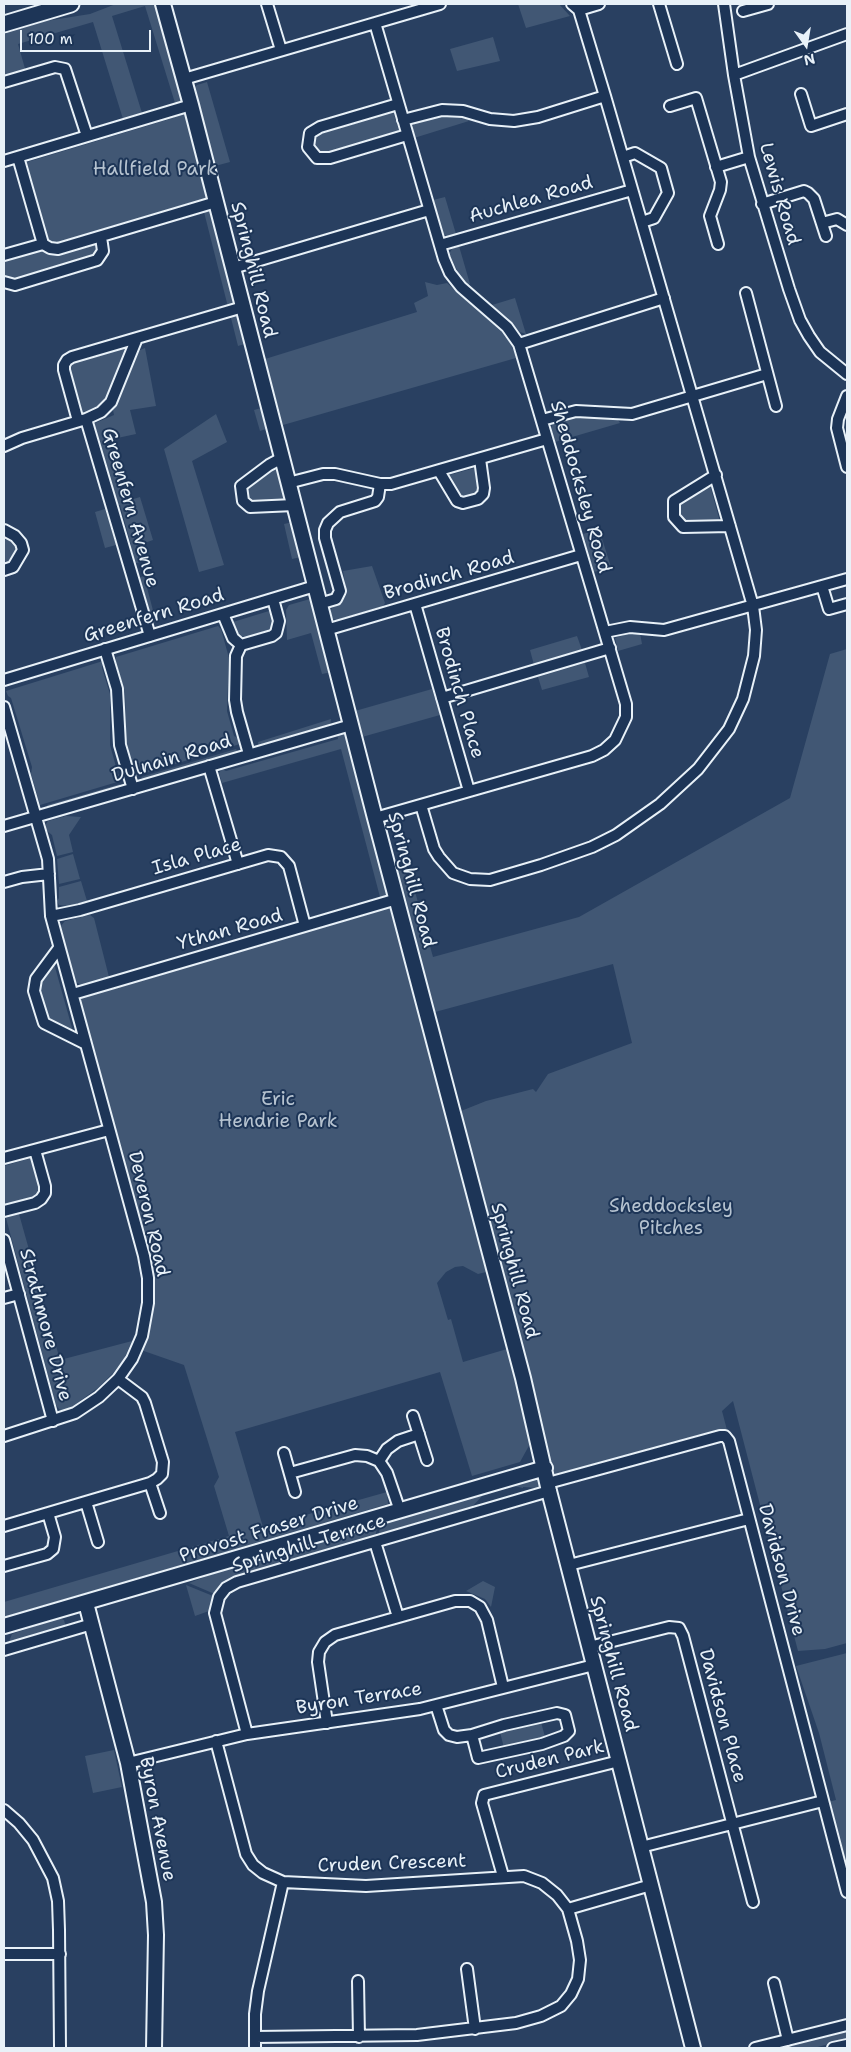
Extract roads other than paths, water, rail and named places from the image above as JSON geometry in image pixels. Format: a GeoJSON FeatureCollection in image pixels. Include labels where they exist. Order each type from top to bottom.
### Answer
{"type":"FeatureCollection","features":[{"type":"Feature","properties":{"kind":"main road"},"geometry":{"type":"LineString","coordinates":[[4,24],[71,4]]}},
{"type":"Feature","properties":{"kind":"street","name":"Springhill Road"},"geometry":{"type":"LineString","coordinates":[[163,4],[191,105],[314,586],[545,1468],[568,1565],[693,2048]]}},
{"type":"Feature","properties":{"kind":"street"},"geometry":{"type":"LineString","coordinates":[[267,4],[281,50]]}},
{"type":"Feature","properties":{"kind":"street"},"geometry":{"type":"LineString","coordinates":[[184,79],[375,23],[419,7],[440,4]]}},
{"type":"Feature","properties":{"kind":"street"},"geometry":{"type":"LineString","coordinates":[[422,805],[434,849],[439,857],[453,873],[470,879],[490,880],[592,847],[616,834],[676,791],[698,769],[729,728],[743,699],[753,664],[756,644],[753,606],[623,156],[576,7],[599,4]]}},
{"type":"Feature","properties":{"kind":"street"},"geometry":{"type":"LineString","coordinates":[[659,4],[677,64]]}},
{"type":"Feature","properties":{"kind":"street","name":"Lewis Road"},"geometry":{"type":"LineString","coordinates":[[724,4],[734,75],[749,157],[762,204],[800,320],[820,352],[847,374]]}},
{"type":"Feature","properties":{"kind":"street"},"geometry":{"type":"LineString","coordinates":[[743,11],[768,4]]}},
{"type":"Feature","properties":{"kind":"street","name":"Sheddocksley Road"},"geometry":{"type":"LineString","coordinates":[[375,23],[402,120],[450,273],[461,287],[507,327],[519,344],[626,704],[626,717],[615,740],[604,750],[592,756],[375,818]]}},
{"type":"Feature","properties":{"kind":"street"},"geometry":{"type":"LineString","coordinates":[[734,75],[847,34]]}},
{"type":"Feature","properties":{"kind":"street"},"geometry":{"type":"LineString","coordinates":[[4,82],[55,67],[65,69],[87,136]]}},
{"type":"Feature","properties":{"kind":"street"},"geometry":{"type":"LineString","coordinates":[[801,94],[811,126],[847,114]]}},
{"type":"Feature","properties":{"kind":"street"},"geometry":{"type":"LineString","coordinates":[[402,120],[442,110],[464,111],[490,119],[514,121],[538,117],[605,96]]}},
{"type":"Feature","properties":{"kind":"street"},"geometry":{"type":"LineString","coordinates":[[670,106],[696,98],[721,182],[720,190],[710,216],[718,244]]}},
{"type":"Feature","properties":{"kind":"street"},"geometry":{"type":"LineString","coordinates":[[398,104],[320,126],[310,133],[308,147],[317,158],[330,158],[407,134]]}},
{"type":"Feature","properties":{"kind":"street"},"geometry":{"type":"LineString","coordinates":[[4,161],[191,105]]}},
{"type":"Feature","properties":{"kind":"street"},"geometry":{"type":"LineString","coordinates":[[623,156],[635,153],[661,168],[668,193],[654,218],[642,222]]}},
{"type":"Feature","properties":{"kind":"street"},"geometry":{"type":"LineString","coordinates":[[18,157],[43,244]]}},
{"type":"Feature","properties":{"kind":"street"},"geometry":{"type":"LineString","coordinates":[[716,167],[749,157]]}},
{"type":"Feature","properties":{"kind":"street","name":"Auchlea Road"},"geometry":{"type":"LineString","coordinates":[[440,245],[632,190]]}},
{"type":"Feature","properties":{"kind":"street"},"geometry":{"type":"LineString","coordinates":[[762,204],[804,191],[814,198],[826,236]]}},
{"type":"Feature","properties":{"kind":"street"},"geometry":{"type":"LineString","coordinates":[[4,255],[43,244],[58,249],[216,202]]}},
{"type":"Feature","properties":{"kind":"street"},"geometry":{"type":"LineString","coordinates":[[233,268],[429,210]]}},
{"type":"Feature","properties":{"kind":"street"},"geometry":{"type":"LineString","coordinates":[[822,223],[837,219],[847,225]]}},
{"type":"Feature","properties":{"kind":"street"},"geometry":{"type":"LineString","coordinates":[[4,282],[15,285],[97,260],[103,251],[100,237]]}},
{"type":"Feature","properties":{"kind":"street"},"geometry":{"type":"LineString","coordinates":[[746,293],[776,406]]}},
{"type":"Feature","properties":{"kind":"street"},"geometry":{"type":"LineString","coordinates":[[519,344],[664,298]]}},
{"type":"Feature","properties":{"kind":"street"},"geometry":{"type":"LineString","coordinates":[[4,446],[22,438],[82,420],[101,412],[111,402],[137,338],[243,306]]}},
{"type":"Feature","properties":{"kind":"street","name":"Greenfern Avenue"},"geometry":{"type":"LineString","coordinates":[[137,338],[72,357],[67,360],[64,370],[82,420],[150,636]]}},
{"type":"Feature","properties":{"kind":"street"},"geometry":{"type":"LineString","coordinates":[[542,420],[576,411],[632,414],[767,374]]}},
{"type":"Feature","properties":{"kind":"street"},"geometry":{"type":"LineString","coordinates":[[847,396],[838,419],[837,428],[847,467]]}},
{"type":"Feature","properties":{"kind":"street"},"geometry":{"type":"LineString","coordinates":[[288,483],[323,474],[336,474],[380,484],[391,484],[548,439]]}},
{"type":"Feature","properties":{"kind":"street"},"geometry":{"type":"LineString","coordinates":[[282,458],[269,465],[241,486],[242,501],[250,507],[294,505]]}},
{"type":"Feature","properties":{"kind":"street"},"geometry":{"type":"LineString","coordinates":[[438,471],[457,502],[463,503],[478,499],[483,494],[484,488],[480,459]]}},
{"type":"Feature","properties":{"kind":"street"},"geometry":{"type":"LineString","coordinates":[[716,475],[674,501],[674,516],[683,527],[730,526]]}},
{"type":"Feature","properties":{"kind":"street"},"geometry":{"type":"LineString","coordinates":[[320,604],[336,599],[340,591],[325,538],[328,522],[340,512],[371,504],[378,497],[380,484]]}},
{"type":"Feature","properties":{"kind":"street"},"geometry":{"type":"LineString","coordinates":[[4,530],[15,536],[21,543],[22,550],[12,568],[4,570]]}},
{"type":"Feature","properties":{"kind":"street","name":"Brodinch Road"},"geometry":{"type":"LineString","coordinates":[[326,630],[581,555]]}},
{"type":"Feature","properties":{"kind":"street"},"geometry":{"type":"LineString","coordinates":[[605,632],[630,627],[664,630],[847,579]]}},
{"type":"Feature","properties":{"kind":"street","name":"Greenfern Road"},"geometry":{"type":"LineString","coordinates":[[4,680],[314,586]]}},
{"type":"Feature","properties":{"kind":"street"},"geometry":{"type":"LineString","coordinates":[[822,586],[829,609],[847,604]]}},
{"type":"Feature","properties":{"kind":"street"},"geometry":{"type":"LineString","coordinates":[[249,754],[237,712],[236,656],[241,645],[272,636],[276,633],[278,621],[273,599]]}},
{"type":"Feature","properties":{"kind":"street","name":"Brodinch Place"},"geometry":{"type":"LineString","coordinates":[[415,604],[469,791]]}},
{"type":"Feature","properties":{"kind":"street"},"geometry":{"type":"LineString","coordinates":[[223,614],[233,638],[241,645]]}},
{"type":"Feature","properties":{"kind":"street"},"geometry":{"type":"LineString","coordinates":[[442,698],[610,648]]}},
{"type":"Feature","properties":{"kind":"street"},"geometry":{"type":"LineString","coordinates":[[105,649],[117,689],[120,745],[133,789]]}},
{"type":"Feature","properties":{"kind":"street","name":"Deveron Road"},"geometry":{"type":"LineString","coordinates":[[4,708],[48,860],[51,916],[59,948],[144,1256],[148,1278],[148,1303],[142,1336],[132,1360],[118,1379],[99,1398],[75,1413],[4,1436]]}},
{"type":"Feature","properties":{"kind":"street","name":"Dulnain Road"},"geometry":{"type":"LineString","coordinates":[[4,826],[351,725]]}},
{"type":"Feature","properties":{"kind":"street"},"geometry":{"type":"LineString","coordinates":[[209,766],[238,864]]}},
{"type":"Feature","properties":{"kind":"street","name":"Isla Place"},"geometry":{"type":"LineString","coordinates":[[51,916],[80,910],[268,855],[281,857],[288,866],[305,926]]}},
{"type":"Feature","properties":{"kind":"street"},"geometry":{"type":"LineString","coordinates":[[4,882],[22,877],[49,874]]}},
{"type":"Feature","properties":{"kind":"street","name":"Ythan Road"},"geometry":{"type":"LineString","coordinates":[[73,994],[396,899]]}},
{"type":"Feature","properties":{"kind":"street"},"geometry":{"type":"LineString","coordinates":[[59,948],[36,979],[34,991],[44,1023],[86,1044]]}},
{"type":"Feature","properties":{"kind":"street"},"geometry":{"type":"LineString","coordinates":[[4,1158],[109,1130]]}},
{"type":"Feature","properties":{"kind":"street"},"geometry":{"type":"LineString","coordinates":[[4,1211],[35,1203],[45,1193],[45,1186],[34,1150]]}},
{"type":"Feature","properties":{"kind":"street","name":"Strathmore Drive"},"geometry":{"type":"LineString","coordinates":[[4,1240],[53,1420]]}},
{"type":"Feature","properties":{"kind":"street"},"geometry":{"type":"LineString","coordinates":[[4,1298],[19,1294]]}},
{"type":"Feature","properties":{"kind":"street"},"geometry":{"type":"LineString","coordinates":[[4,1526],[150,1483],[162,1474],[163,1462],[145,1403],[142,1397],[118,1379]]}},
{"type":"Feature","properties":{"kind":"street"},"geometry":{"type":"LineString","coordinates":[[413,1416],[427,1460]]}},
{"type":"Feature","properties":{"kind":"street"},"geometry":{"type":"LineString","coordinates":[[379,1461],[387,1449],[398,1441],[419,1434]]}},
{"type":"Feature","properties":{"kind":"street","name":"Davidson Drive"},"geometry":{"type":"LineString","coordinates":[[549,1487],[720,1436],[726,1436],[729,1441],[847,1892]]}},
{"type":"Feature","properties":{"kind":"street"},"geometry":{"type":"LineString","coordinates":[[284,1453],[295,1492]]}},
{"type":"Feature","properties":{"kind":"street"},"geometry":{"type":"LineString","coordinates":[[290,1473],[355,1455],[368,1456],[379,1461],[388,1473],[400,1510]]}},
{"type":"Feature","properties":{"kind":"street","name":"Provost Fraser Drive"},"geometry":{"type":"LineString","coordinates":[[4,1626],[545,1468]]}},
{"type":"Feature","properties":{"kind":"street"},"geometry":{"type":"LineString","coordinates":[[150,1483],[160,1513]]}},
{"type":"Feature","properties":{"kind":"street","name":"Springhill Terrace"},"geometry":{"type":"LineString","coordinates":[[247,1734],[216,1613],[219,1597],[226,1588],[237,1582],[375,1542],[549,1487]]}},
{"type":"Feature","properties":{"kind":"street"},"geometry":{"type":"LineString","coordinates":[[86,1502],[98,1542]]}},
{"type":"Feature","properties":{"kind":"street"},"geometry":{"type":"LineString","coordinates":[[4,1566],[47,1554],[52,1549],[55,1537],[48,1513]]}},
{"type":"Feature","properties":{"kind":"street"},"geometry":{"type":"LineString","coordinates":[[568,1565],[749,1519]]}},
{"type":"Feature","properties":{"kind":"street"},"geometry":{"type":"LineString","coordinates":[[375,1542],[398,1617]]}},
{"type":"Feature","properties":{"kind":"street"},"geometry":{"type":"LineString","coordinates":[[327,1723],[318,1662],[319,1652],[325,1642],[335,1635],[455,1601],[470,1602],[480,1608],[487,1620],[503,1687]]}},
{"type":"Feature","properties":{"kind":"street","name":"Byron Avenue"},"geometry":{"type":"LineString","coordinates":[[86,1602],[128,1763],[154,1902],[156,1935],[154,2048]]}},
{"type":"Feature","properties":{"kind":"street"},"geometry":{"type":"LineString","coordinates":[[4,1650],[92,1624]]}},
{"type":"Feature","properties":{"kind":"street","name":"Davidson Place"},"geometry":{"type":"LineString","coordinates":[[589,1647],[669,1627],[678,1628],[683,1636],[753,1902]]}},
{"type":"Feature","properties":{"kind":"street","name":"Byron Terrace"},"geometry":{"type":"LineString","coordinates":[[128,1763],[247,1734],[436,1705],[594,1665]]}},
{"type":"Feature","properties":{"kind":"street"},"geometry":{"type":"LineString","coordinates":[[436,1705],[440,1723],[449,1734],[457,1737],[472,1735],[504,1725],[558,1713],[564,1715],[568,1731],[564,1736],[542,1744],[478,1758],[472,1735]]}},
{"type":"Feature","properties":{"kind":"street","name":"Cruden Crescent"},"geometry":{"type":"LineString","coordinates":[[216,1742],[246,1854],[253,1865],[263,1873],[283,1882],[366,1886],[524,1876],[542,1883],[557,1895],[568,1909]]}},
{"type":"Feature","properties":{"kind":"street","name":"Cruden Park"},"geometry":{"type":"LineString","coordinates":[[503,1876],[482,1800],[484,1795],[619,1760]]}},
{"type":"Feature","properties":{"kind":"street"},"geometry":{"type":"LineString","coordinates":[[642,1847],[823,1801]]}},
{"type":"Feature","properties":{"kind":"street"},"geometry":{"type":"LineString","coordinates":[[4,1810],[19,1823],[33,1840],[52,1878],[58,1901],[60,2048]]}},
{"type":"Feature","properties":{"kind":"street"},"geometry":{"type":"LineString","coordinates":[[283,1882],[258,1991],[255,2014],[255,2043],[417,2035],[516,2023],[542,2016],[560,2006],[571,1994],[578,1979],[580,1960],[568,1909],[651,1885]]}},
{"type":"Feature","properties":{"kind":"street"},"geometry":{"type":"LineString","coordinates":[[4,1954],[60,1954]]}},
{"type":"Feature","properties":{"kind":"street"},"geometry":{"type":"LineString","coordinates":[[467,1969],[475,2029]]}},
{"type":"Feature","properties":{"kind":"street"},"geometry":{"type":"LineString","coordinates":[[358,1982],[359,2037]]}},
{"type":"Feature","properties":{"kind":"street"},"geometry":{"type":"LineString","coordinates":[[774,1983],[788,2040]]}},
{"type":"Feature","properties":{"kind":"street"},"geometry":{"type":"LineString","coordinates":[[755,2048],[847,2025]]}},
{"type":"Feature","properties":{"kind":"street"},"geometry":{"type":"LineString","coordinates":[[833,2048],[847,2044]]}},
{"type":"Feature","properties":{"kind":"park label","name":"Hallfield Park"},"geometry":{"type":"Point","coordinates":[155,170]}},
{"type":"Feature","properties":{"kind":"park label","name":"Eric Hendrie Park"},"geometry":{"type":"Point","coordinates":[278,1111]}},
{"type":"Feature","properties":{"kind":"park label","name":"Sheddocksley Pitches"},"geometry":{"type":"Point","coordinates":[671,1218]}}]}
